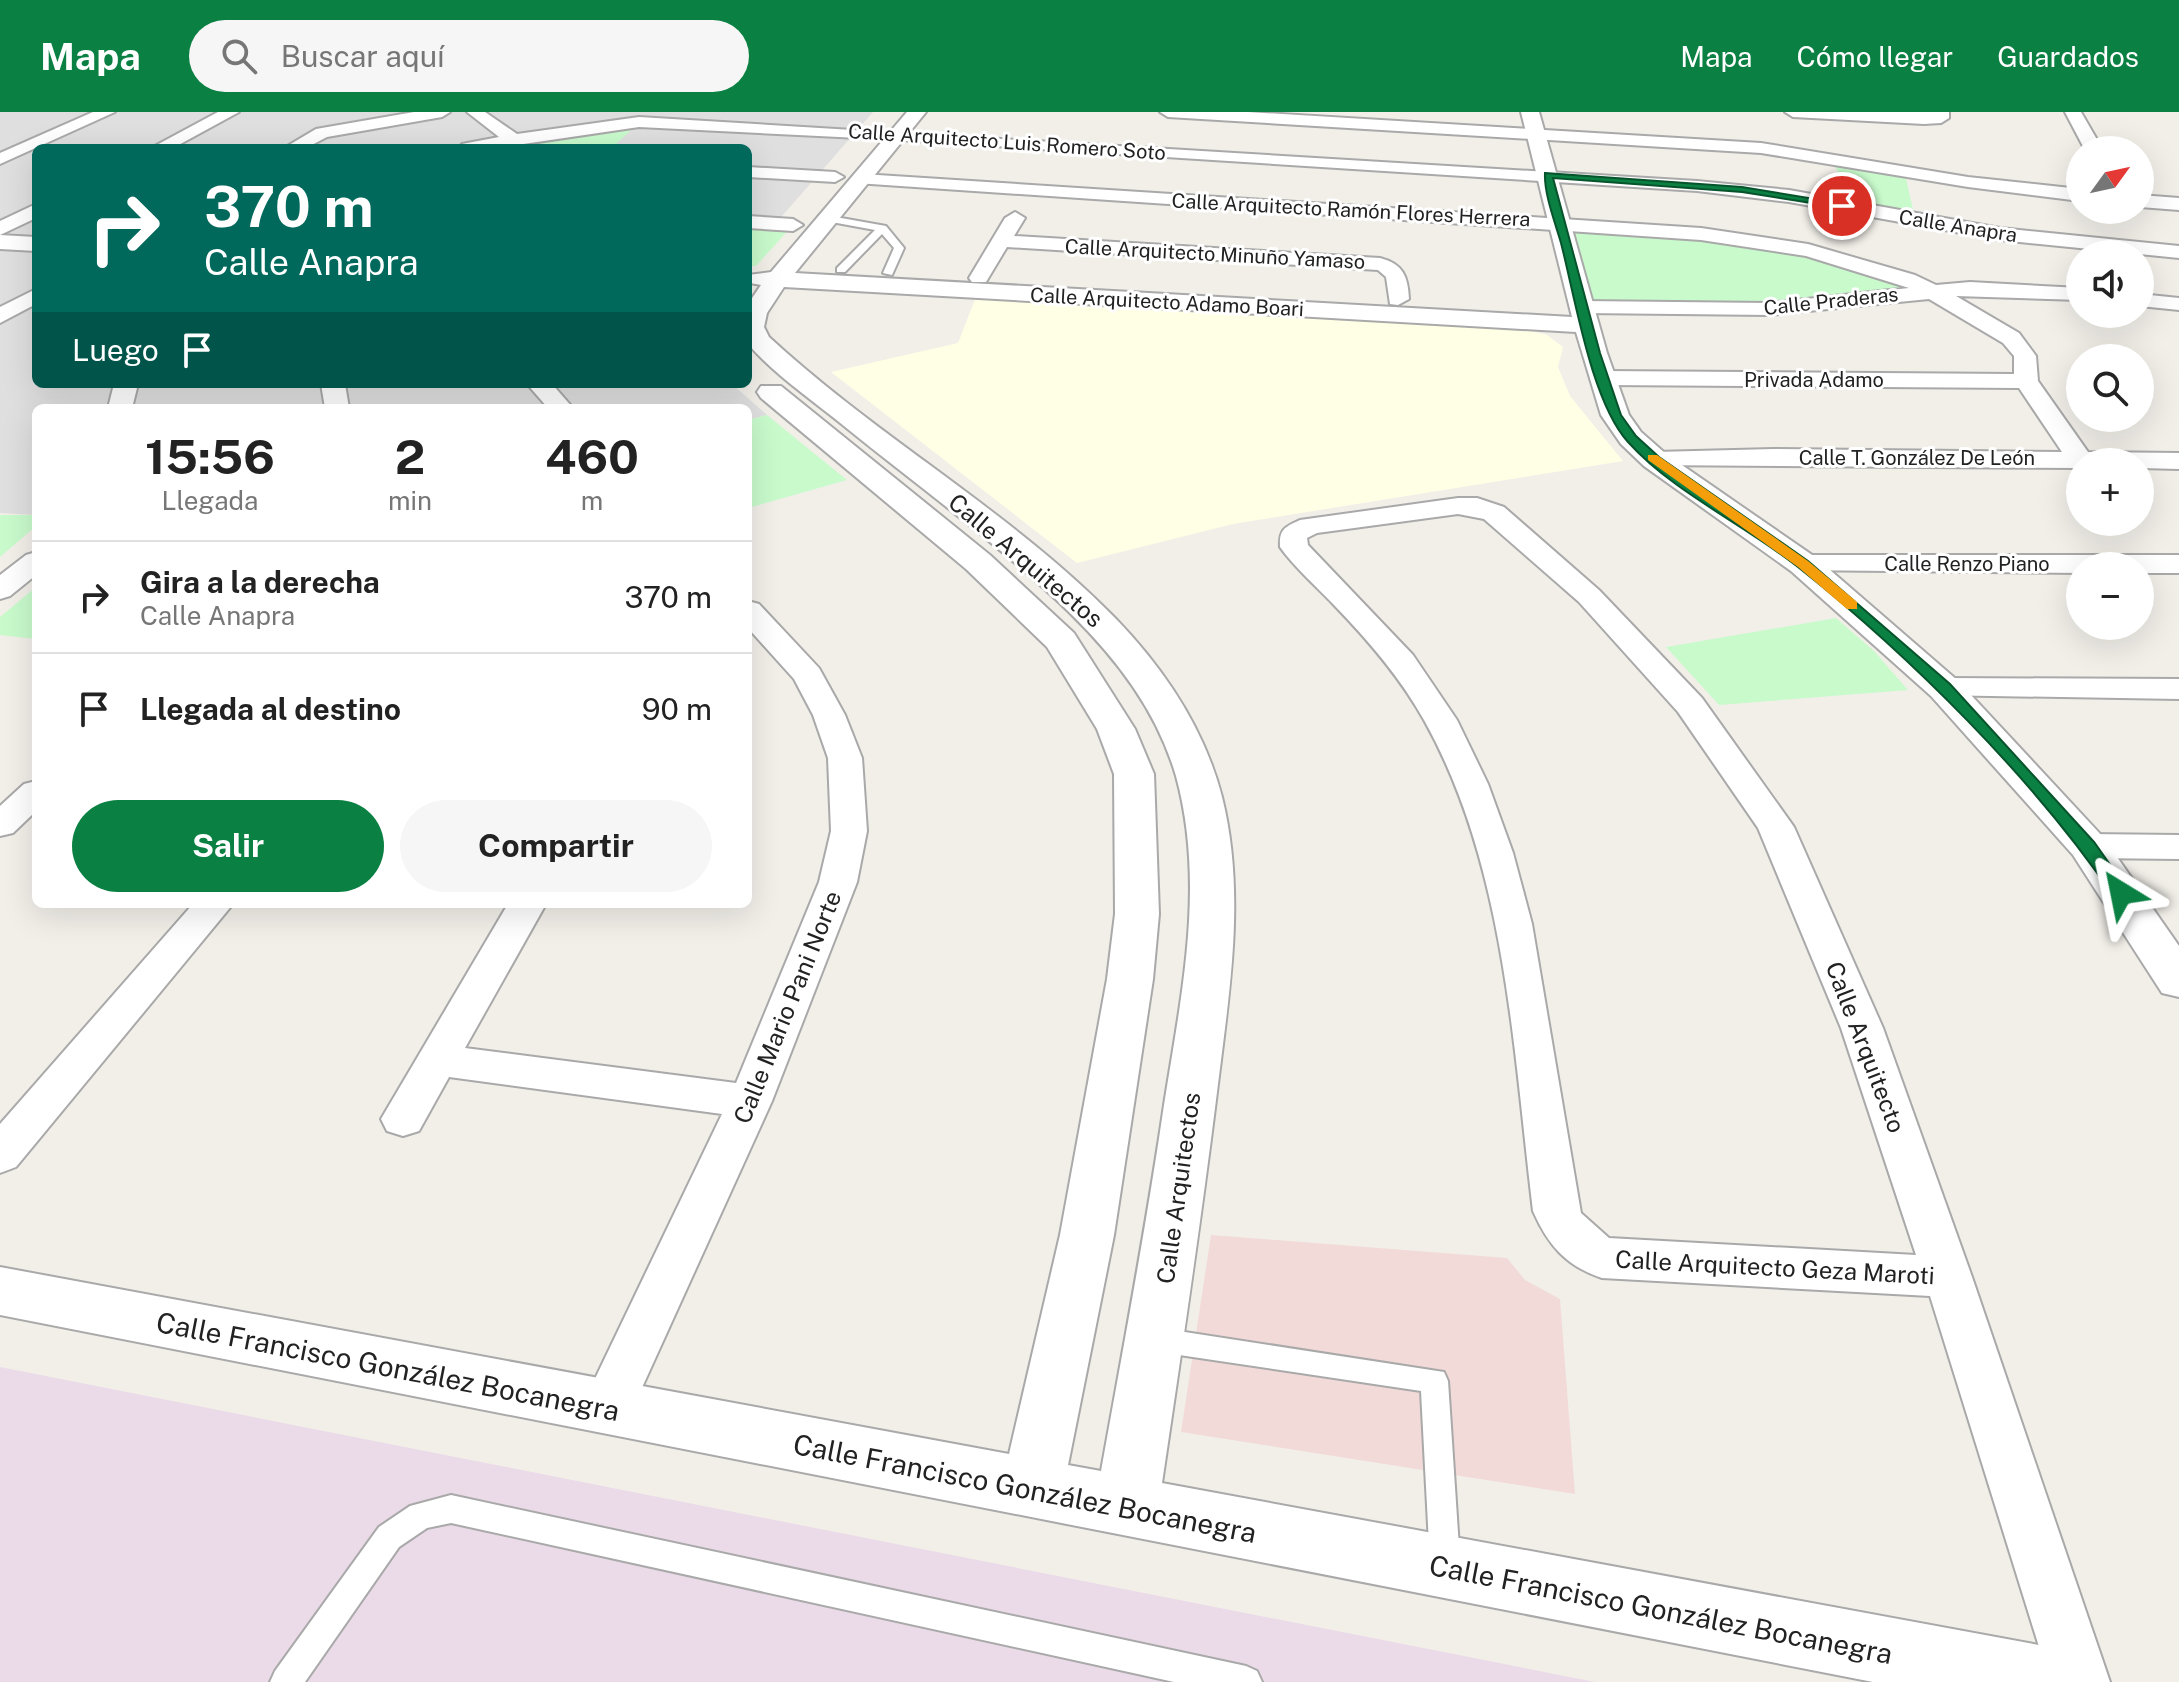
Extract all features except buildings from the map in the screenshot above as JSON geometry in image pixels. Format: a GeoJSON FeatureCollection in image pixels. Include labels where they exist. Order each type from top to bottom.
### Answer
{"type":"FeatureCollection","features":[{"type":"Feature","properties":{"kind":"street"},"geometry":{"type":"LineString","coordinates":[[34,144],[107,112]]}},
{"type":"Feature","properties":{"kind":"street"},"geometry":{"type":"LineString","coordinates":[[168,144],[231,112]]}},
{"type":"Feature","properties":{"kind":"street"},"geometry":{"type":"LineString","coordinates":[[301,144],[358,112]]}},
{"type":"Feature","properties":{"kind":"street"},"geometry":{"type":"LineString","coordinates":[[322,133],[442,112]]}},
{"type":"Feature","properties":{"kind":"street"},"geometry":{"type":"LineString","coordinates":[[475,112],[512,139]]}},
{"type":"Feature","properties":{"kind":"street"},"geometry":{"type":"LineString","coordinates":[[1168,112],[1532,122],[1797,152],[1968,182],[2066,193]]}},
{"type":"Feature","properties":{"kind":"street"},"geometry":{"type":"LineString","coordinates":[[1793,112],[1924,119],[1941,118],[1941,112]]}},
{"type":"Feature","properties":{"kind":"street"},"geometry":{"type":"LineString","coordinates":[[2073,112],[2086,136]]}},
{"type":"Feature","properties":{"kind":"street","name":"Calle Arquitecto Luis Romero Soto"},"geometry":{"type":"LineString","coordinates":[[488,144],[639,122],[895,123],[1548,175]]}},
{"type":"Feature","properties":{"kind":"street"},"geometry":{"type":"LineString","coordinates":[[1532,122],[1603,378],[1615,415],[1631,438],[1655,460],[1803,564],[1944,688],[2088,846],[2179,981]]}},
{"type":"Feature","properties":{"kind":"street","name":"Calle Arquitectos"},"geometry":{"type":"LineString","coordinates":[[752,322],[763,266],[810,214],[849,178],[895,123]]}},
{"type":"Feature","properties":{"kind":"street"},"geometry":{"type":"LineString","coordinates":[[0,159],[32,145]]}},
{"type":"Feature","properties":{"kind":"street"},"geometry":{"type":"LineString","coordinates":[[1797,152],[1851,148],[1891,150]]}},
{"type":"Feature","properties":{"kind":"street"},"geometry":{"type":"LineString","coordinates":[[1960,161],[1966,166],[1968,182]]}},
{"type":"Feature","properties":{"kind":"street","name":"Calle Arquitecto Ramón Flores Herrera"},"geometry":{"type":"LineString","coordinates":[[752,172],[1561,222],[1765,242],[1861,265],[1932,289],[2011,338],[2025,356],[2026,381],[2072,448]]}},
{"type":"Feature","properties":{"kind":"street","name":"Calle Anapra"},"geometry":{"type":"LineString","coordinates":[[1548,175],[1742,189],[2000,234],[2179,252]]}},
{"type":"Feature","properties":{"kind":"street"},"geometry":{"type":"LineString","coordinates":[[979,278],[1003,241],[1028,190]]}},
{"type":"Feature","properties":{"kind":"street"},"geometry":{"type":"LineString","coordinates":[[2154,202],[2179,204]]}},
{"type":"Feature","properties":{"kind":"street"},"geometry":{"type":"LineString","coordinates":[[0,229],[32,212]]}},
{"type":"Feature","properties":{"kind":"street"},"geometry":{"type":"LineString","coordinates":[[752,221],[810,214]]}},
{"type":"Feature","properties":{"kind":"street"},"geometry":{"type":"LineString","coordinates":[[0,229],[32,232]]}},
{"type":"Feature","properties":{"kind":"street","name":"Calle Arquitecto Minuño Yamaso"},"geometry":{"type":"LineString","coordinates":[[1003,241],[1380,264],[1394,270],[1398,276],[1398,299]]}},
{"type":"Feature","properties":{"kind":"street"},"geometry":{"type":"LineString","coordinates":[[0,242],[32,244]]}},
{"type":"Feature","properties":{"kind":"street","name":"Calle Arquitecto Adamo Boari"},"geometry":{"type":"LineString","coordinates":[[763,266],[1398,299],[1584,316]]}},
{"type":"Feature","properties":{"kind":"street","name":"Calle Arquitecto Adamo Boari"},"geometry":{"type":"LineString","coordinates":[[763,266],[1584,316]]}},
{"type":"Feature","properties":{"kind":"street","name":"Calle Praderas"},"geometry":{"type":"LineString","coordinates":[[1584,316],[1769,309],[1932,289],[2005,288],[2066,293]]}},
{"type":"Feature","properties":{"kind":"street"},"geometry":{"type":"LineString","coordinates":[[0,316],[32,297]]}},
{"type":"Feature","properties":{"kind":"street"},"geometry":{"type":"LineString","coordinates":[[2154,301],[2179,304]]}},
{"type":"Feature","properties":{"kind":"street","name":"Calle Arquitectos"},"geometry":{"type":"LineString","coordinates":[[752,329],[759,341],[842,431],[1061,641],[1116,729],[1134,774],[1137,914],[1130,979],[1087,1235],[1032,1489]]}},
{"type":"Feature","properties":{"kind":"street","name":"Calle Arquitectos"},"geometry":{"type":"LineString","coordinates":[[752,375],[999,535],[1101,621],[1146,677],[1173,721],[1197,773],[1210,842],[1212,910],[1184,1152],[1126,1507]]}},
{"type":"Feature","properties":{"kind":"street","name":"Privada Adamo"},"geometry":{"type":"LineString","coordinates":[[1603,378],[2026,381]]}},
{"type":"Feature","properties":{"kind":"street"},"geometry":{"type":"LineString","coordinates":[[543,388],[557,404]]}},
{"type":"Feature","properties":{"kind":"street","name":"Calle T. González De León"},"geometry":{"type":"LineString","coordinates":[[1655,460],[2066,460]]}},
{"type":"Feature","properties":{"kind":"street","name":"Calle T. González De León"},"geometry":{"type":"LineString","coordinates":[[2154,461],[2179,461]]}},
{"type":"Feature","properties":{"kind":"street","name":"Calle Arquitecto"},"geometry":{"type":"LineString","coordinates":[[1293,534],[1310,526],[1458,506],[1487,509],[1589,596],[1690,705],[1776,827],[1862,1028],[1948,1277],[2080,1682]]}},
{"type":"Feature","properties":{"kind":"street","name":"Calle Arquitecto Geza Maroti"},"geometry":{"type":"LineString","coordinates":[[1293,534],[1294,547],[1403,663],[1449,735],[1492,843],[1523,976],[1556,1211],[1563,1228],[1575,1242],[1602,1258],[1948,1277]]}},
{"type":"Feature","properties":{"kind":"street"},"geometry":{"type":"LineString","coordinates":[[0,590],[32,564]]}},
{"type":"Feature","properties":{"kind":"street","name":"Calle Renzo Piano"},"geometry":{"type":"LineString","coordinates":[[1803,564],[2179,564]]}},
{"type":"Feature","properties":{"kind":"street","name":"Calle Mario Pani Norte"},"geometry":{"type":"LineString","coordinates":[[607,1408],[750,1101],[838,882],[849,831],[845,758],[829,715],[808,675],[752,614]]}},
{"type":"Feature","properties":{"kind":"street"},"geometry":{"type":"LineString","coordinates":[[1944,688],[2179,689]]}},
{"type":"Feature","properties":{"kind":"street"},"geometry":{"type":"LineString","coordinates":[[1134,774],[1197,773]]}},
{"type":"Feature","properties":{"kind":"street"},"geometry":{"type":"LineString","coordinates":[[0,825],[32,796]]}},
{"type":"Feature","properties":{"kind":"street"},"geometry":{"type":"LineString","coordinates":[[2088,846],[2179,847]]}},
{"type":"Feature","properties":{"kind":"street"},"geometry":{"type":"LineString","coordinates":[[0,1155],[211,908]]}},
{"type":"Feature","properties":{"kind":"street"},"geometry":{"type":"LineString","coordinates":[[403,1119],[525,908]]}},
{"type":"Feature","properties":{"kind":"street"},"geometry":{"type":"LineString","coordinates":[[437,1060],[750,1101]]}},
{"type":"Feature","properties":{"kind":"street","name":"Calle Francisco González Bocanegra"},"geometry":{"type":"LineString","coordinates":[[0,1291],[2050,1682]]}},
{"type":"Feature","properties":{"kind":"lane"},"geometry":{"type":"LineString","coordinates":[[810,214],[882,228],[899,248],[888,273]]}},
{"type":"Feature","properties":{"kind":"lane"},"geometry":{"type":"LineString","coordinates":[[841,270],[882,228]]}},
{"type":"Feature","properties":{"kind":"lane"},"geometry":{"type":"LineString","coordinates":[[1155,1340],[1434,1381],[1445,1568]]}},
{"type":"Feature","properties":{"kind":"lane"},"geometry":{"type":"LineString","coordinates":[[286,1682],[389,1537],[420,1516],[451,1509],[1246,1682]]}},
{"type":"Feature","properties":{"kind":"shaded area"},"geometry":{"type":"Polygon","coordinates":[[[0,112],[873,112],[752,250],[752,144],[32,144],[32,388],[737,388],[767,415],[752,419],[752,404],[32,404],[32,515],[0,513],[0,112]]]}},
{"type":"Feature","properties":{"kind":"shaded area"},"geometry":{"type":"Polygon","coordinates":[[[976,297],[1508,325],[1547,335],[1563,347],[1558,367],[1570,396],[1623,461],[1233,524],[1077,563],[831,372],[958,343],[976,297]]]}},
{"type":"Feature","properties":{"kind":"shaded area"},"geometry":{"type":"Polygon","coordinates":[[[1211,1235],[1507,1258],[1525,1280],[1560,1299],[1575,1494],[1181,1432],[1211,1235]]]}},
{"type":"Feature","properties":{"kind":"shaded area"},"geometry":{"type":"Polygon","coordinates":[[[0,1367],[1595,1682],[0,1682],[0,1367]]]}},
{"type":"Feature","properties":{"kind":"green space"},"geometry":{"type":"Polygon","coordinates":[[[632,129],[616,144],[530,144],[632,129]]]}},
{"type":"Feature","properties":{"kind":"green space"},"geometry":{"type":"Polygon","coordinates":[[[1833,163],[1905,174],[1914,214],[1855,203],[1833,163]]]}},
{"type":"Feature","properties":{"kind":"green space"},"geometry":{"type":"Polygon","coordinates":[[[752,222],[793,225],[756,266],[752,266],[752,222]]]}},
{"type":"Feature","properties":{"kind":"green space"},"geometry":{"type":"Polygon","coordinates":[[[1561,222],[1765,242],[1932,289],[1818,304],[1582,307],[1561,222]]]}},
{"type":"Feature","properties":{"kind":"green space"},"geometry":{"type":"Polygon","coordinates":[[[767,415],[847,480],[752,507],[752,419],[767,415]]]}},
{"type":"Feature","properties":{"kind":"green space"},"geometry":{"type":"Polygon","coordinates":[[[0,515],[32,515],[32,529],[0,557],[0,515]]]}},
{"type":"Feature","properties":{"kind":"green space"},"geometry":{"type":"Polygon","coordinates":[[[32,590],[32,639],[0,635],[0,617],[32,590]]]}},
{"type":"Feature","properties":{"kind":"green space"},"geometry":{"type":"Polygon","coordinates":[[[1836,618],[1874,651],[1908,690],[1719,705],[1666,647],[1836,618]]]}},
{"type":"Feature","properties":{"kind":"slow traffic"},"geometry":{"type":"LineString","coordinates":[[1652,458],[1803,564],[1852,606]]}},
{"type":"Feature","properties":{"kind":"route"},"geometry":{"type":"LineString","coordinates":[[1842,206],[1742,189],[1548,175],[1594,353],[1615,415],[1631,438],[1655,460],[1803,564],[1944,688],[2016,762],[2088,846],[2121,893]]}}]}
